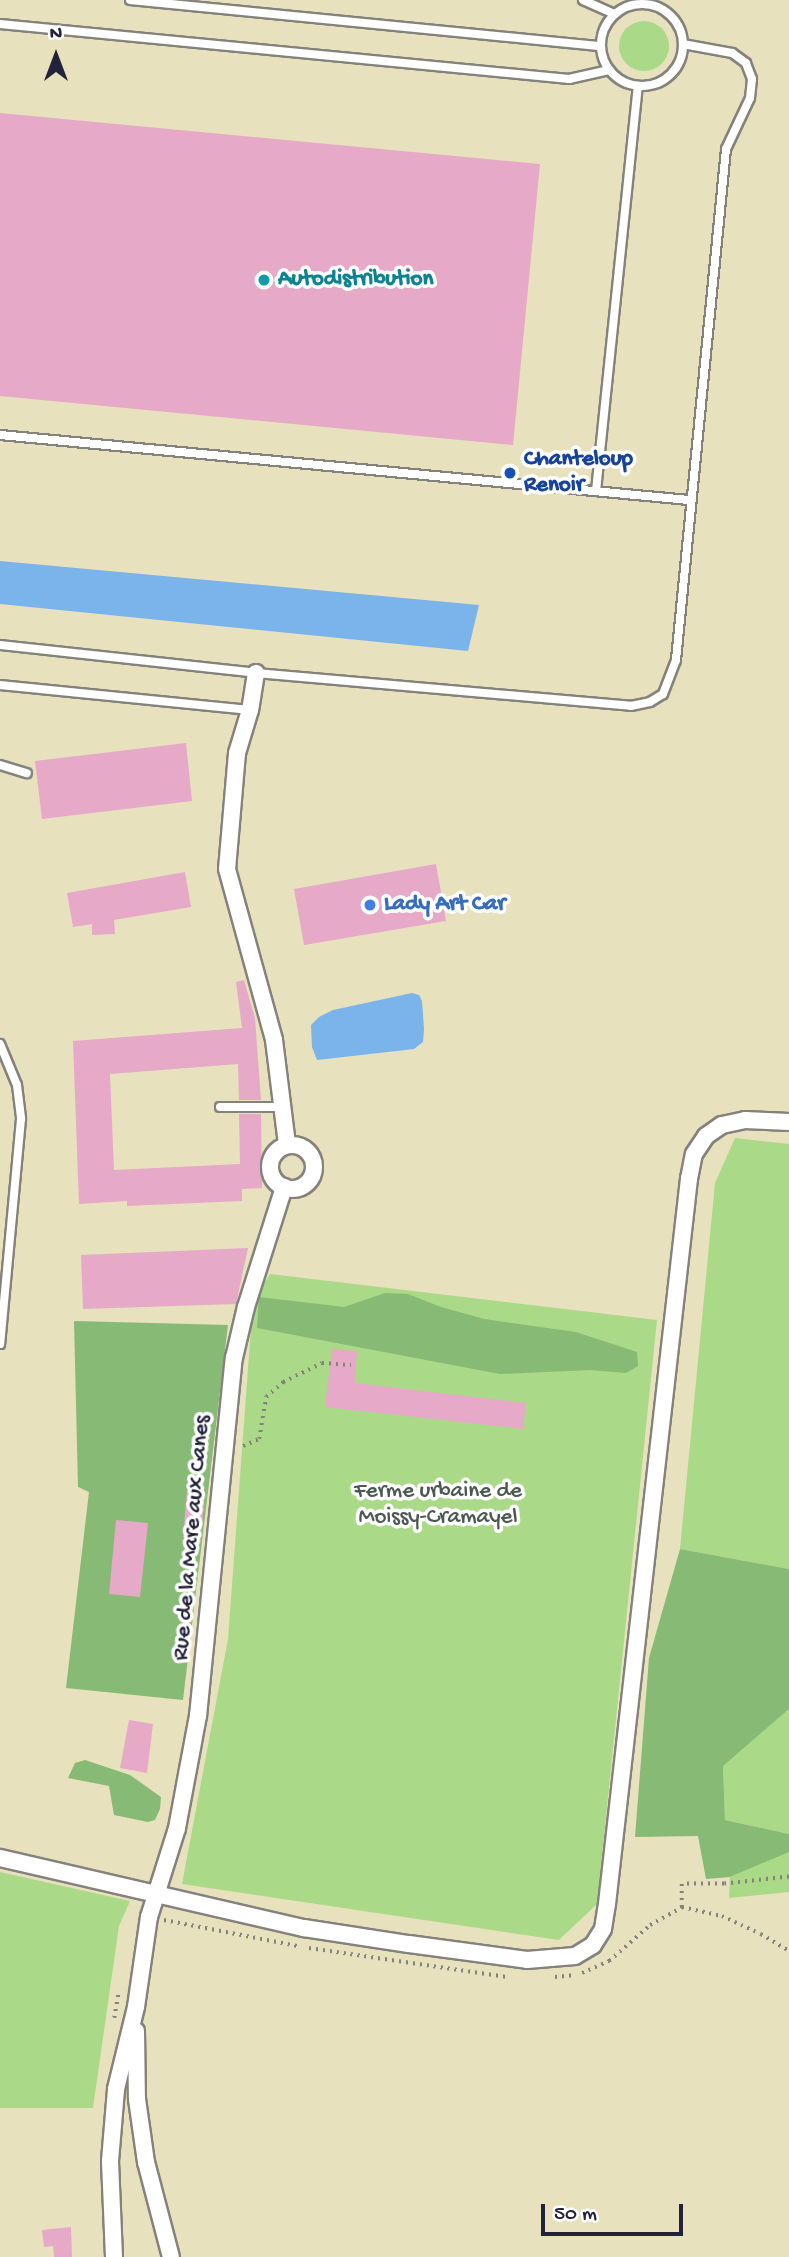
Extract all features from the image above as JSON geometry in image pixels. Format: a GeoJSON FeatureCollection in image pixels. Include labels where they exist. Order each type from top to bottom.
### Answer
{"type":"FeatureCollection","features":[{"type":"Feature","properties":{"kind":"street"},"geometry":{"type":"LineString","coordinates":[[256,673],[250,710],[237,753],[227,869],[274,1040],[287,1145]]}},
{"type":"Feature","properties":{"kind":"street"},"geometry":{"type":"LineString","coordinates":[[0,1858],[304,1928],[527,1960],[575,1955],[593,1945],[603,1929],[607,1904],[694,1154],[706,1136],[722,1125],[745,1120],[789,1122]]}},
{"type":"Feature","properties":{"kind":"street"},"geometry":{"type":"LineString","coordinates":[[287,1145],[302,1147],[307,1152],[313,1171],[302,1186],[284,1187],[274,1179],[271,1162],[276,1151],[287,1145]]}},
{"type":"Feature","properties":{"kind":"street","name":"Rue de la Mare aux Canes"},"geometry":{"type":"LineString","coordinates":[[136,2007],[149,1917],[177,1828],[198,1716],[211,1605],[223,1446],[234,1358],[246,1307],[284,1187]]}},
{"type":"Feature","properties":{"kind":"street"},"geometry":{"type":"LineString","coordinates":[[114,2257],[110,2161],[116,2089],[136,2007]]}},
{"type":"Feature","properties":{"kind":"street"},"geometry":{"type":"LineString","coordinates":[[136,2007],[139,2112],[146,2162],[171,2257]]}},
{"type":"Feature","properties":{"kind":"lane"},"geometry":{"type":"LineString","coordinates":[[130,0],[601,46]]}},
{"type":"Feature","properties":{"kind":"lane"},"geometry":{"type":"LineString","coordinates":[[583,0],[614,14]]}},
{"type":"Feature","properties":{"kind":"lane"},"geometry":{"type":"LineString","coordinates":[[648,2],[666,12],[676,22],[683,44],[678,65],[670,76],[657,84],[638,86],[618,79],[609,70],[602,56],[601,46],[605,25],[614,14],[634,4],[648,2]]}},
{"type":"Feature","properties":{"kind":"lane"},"geometry":{"type":"LineString","coordinates":[[0,24],[569,79],[609,70]]}},
{"type":"Feature","properties":{"kind":"lane"},"geometry":{"type":"LineString","coordinates":[[0,645],[256,673],[631,706],[650,702],[663,694],[676,660],[689,500],[726,149],[750,98],[752,79],[746,63],[733,53],[683,44]]}},
{"type":"Feature","properties":{"kind":"lane"},"geometry":{"type":"LineString","coordinates":[[596,491],[638,86]]}},
{"type":"Feature","properties":{"kind":"lane"},"geometry":{"type":"LineString","coordinates":[[0,435],[689,500]]}},
{"type":"Feature","properties":{"kind":"lane"},"geometry":{"type":"LineString","coordinates":[[0,685],[250,710]]}},
{"type":"Feature","properties":{"kind":"lane"},"geometry":{"type":"LineString","coordinates":[[0,765],[27,773]]}},
{"type":"Feature","properties":{"kind":"lane"},"geometry":{"type":"LineString","coordinates":[[0,1044],[17,1085],[21,1119],[0,1344]]}},
{"type":"Feature","properties":{"kind":"lane"},"geometry":{"type":"LineString","coordinates":[[220,1107],[281,1107]]}},
{"type":"Feature","properties":{"kind":"path"},"geometry":{"type":"LineString","coordinates":[[223,1446],[246,1446],[259,1439],[266,1397],[283,1382],[322,1363],[351,1365]]}},
{"type":"Feature","properties":{"kind":"path"},"geometry":{"type":"LineString","coordinates":[[789,1877],[724,1884],[682,1884],[682,1907],[722,1916],[761,1934],[789,1951]]}},
{"type":"Feature","properties":{"kind":"green space"},"geometry":{"type":"Polygon","coordinates":[[[644,21],[662,28],[669,46],[662,64],[644,71],[626,64],[619,46],[626,28],[644,21]]]}},
{"type":"Feature","properties":{"kind":"green space"},"geometry":{"type":"Polygon","coordinates":[[[735,1138],[789,1144],[789,1569],[680,1549],[715,1183],[735,1138]]]}},
{"type":"Feature","properties":{"kind":"green space","name":"Ferme urbaine de Moissy-Cramayel"},"geometry":{"type":"Polygon","coordinates":[[[270,1274],[657,1320],[597,1904],[559,1940],[182,1884],[228,1639],[253,1301],[270,1274]]]}},
{"type":"Feature","properties":{"kind":"green space"},"geometry":{"type":"Polygon","coordinates":[[[385,1293],[408,1294],[484,1319],[576,1332],[637,1352],[638,1366],[626,1373],[590,1370],[500,1374],[257,1328],[259,1297],[344,1307],[385,1293]]]}},
{"type":"Feature","properties":{"kind":"green space"},"geometry":{"type":"Polygon","coordinates":[[[74,1321],[228,1325],[183,1700],[66,1688],[89,1492],[78,1487],[74,1321]]]}},
{"type":"Feature","properties":{"kind":"green space"},"geometry":{"type":"Polygon","coordinates":[[[680,1549],[789,1569],[789,1709],[723,1766],[725,1820],[789,1834],[789,1852],[730,1877],[706,1879],[698,1836],[635,1837],[649,1658],[680,1549]]]}},
{"type":"Feature","properties":{"kind":"green space"},"geometry":{"type":"Polygon","coordinates":[[[789,1709],[789,1834],[725,1820],[723,1765],[789,1709]]]}},
{"type":"Feature","properties":{"kind":"green space"},"geometry":{"type":"Polygon","coordinates":[[[85,1760],[130,1775],[161,1797],[155,1820],[148,1822],[114,1815],[109,1786],[68,1778],[75,1763],[85,1760]]]}},
{"type":"Feature","properties":{"kind":"green space"},"geometry":{"type":"Polygon","coordinates":[[[789,1852],[789,1892],[729,1898],[730,1877],[789,1852]]]}},
{"type":"Feature","properties":{"kind":"green space"},"geometry":{"type":"Polygon","coordinates":[[[0,1872],[130,1901],[119,1926],[93,2108],[0,2108],[0,1872]]]}},
{"type":"Feature","properties":{"kind":"water"},"geometry":{"type":"Polygon","coordinates":[[[0,561],[479,605],[468,651],[0,604],[0,561]]]}},
{"type":"Feature","properties":{"kind":"water"},"geometry":{"type":"Polygon","coordinates":[[[412,993],[419,995],[422,1001],[424,1029],[423,1042],[414,1049],[317,1060],[312,1047],[311,1025],[319,1017],[333,1010],[412,993]]]}},
{"type":"Feature","properties":{"kind":"building","name":"Autodistribution"},"geometry":{"type":"Polygon","coordinates":[[[0,113],[540,164],[513,445],[0,396],[0,113]]]}},
{"type":"Feature","properties":{"kind":"building"},"geometry":{"type":"Polygon","coordinates":[[[186,743],[192,801],[42,819],[35,761],[186,743]]]}},
{"type":"Feature","properties":{"kind":"building"},"geometry":{"type":"Polygon","coordinates":[[[436,864],[446,921],[304,945],[294,889],[436,864]]]}},
{"type":"Feature","properties":{"kind":"building"},"geometry":{"type":"Polygon","coordinates":[[[185,872],[191,907],[114,920],[115,934],[92,935],[92,924],[73,927],[67,893],[185,872]]]}},
{"type":"Feature","properties":{"kind":"building"},"geometry":{"type":"Polygon","coordinates":[[[244,980],[255,1018],[261,1100],[239,1100],[238,1064],[110,1074],[114,1170],[240,1164],[239,1114],[261,1114],[262,1188],[242,1189],[242,1201],[127,1206],[127,1201],[79,1204],[73,1041],[242,1028],[236,982],[244,980]]]}},
{"type":"Feature","properties":{"kind":"building"},"geometry":{"type":"Polygon","coordinates":[[[248,1248],[236,1304],[83,1309],[81,1255],[248,1248]]]}},
{"type":"Feature","properties":{"kind":"building"},"geometry":{"type":"Polygon","coordinates":[[[332,1349],[357,1351],[355,1383],[526,1403],[523,1429],[325,1407],[332,1349]]]}},
{"type":"Feature","properties":{"kind":"building"},"geometry":{"type":"Polygon","coordinates":[[[187,1490],[205,1491],[201,1538],[183,1537],[187,1490]]]}},
{"type":"Feature","properties":{"kind":"building"},"geometry":{"type":"Polygon","coordinates":[[[116,1520],[148,1523],[140,1597],[109,1594],[116,1520]]]}},
{"type":"Feature","properties":{"kind":"building"},"geometry":{"type":"Polygon","coordinates":[[[129,1720],[153,1724],[147,1773],[120,1768],[129,1720]]]}},
{"type":"Feature","properties":{"kind":"building"},"geometry":{"type":"Polygon","coordinates":[[[71,2227],[72,2257],[54,2257],[53,2246],[44,2247],[42,2230],[71,2227]]]}},
{"type":"Feature","properties":{"kind":"place","name":"Autodistribution"},"geometry":{"type":"Point","coordinates":[264,280]}},
{"type":"Feature","properties":{"kind":"place","name":"Chanteloup Renoir"},"geometry":{"type":"Point","coordinates":[510,473]}},
{"type":"Feature","properties":{"kind":"place","name":"Lady Art Car"},"geometry":{"type":"Point","coordinates":[370,905]}}]}
